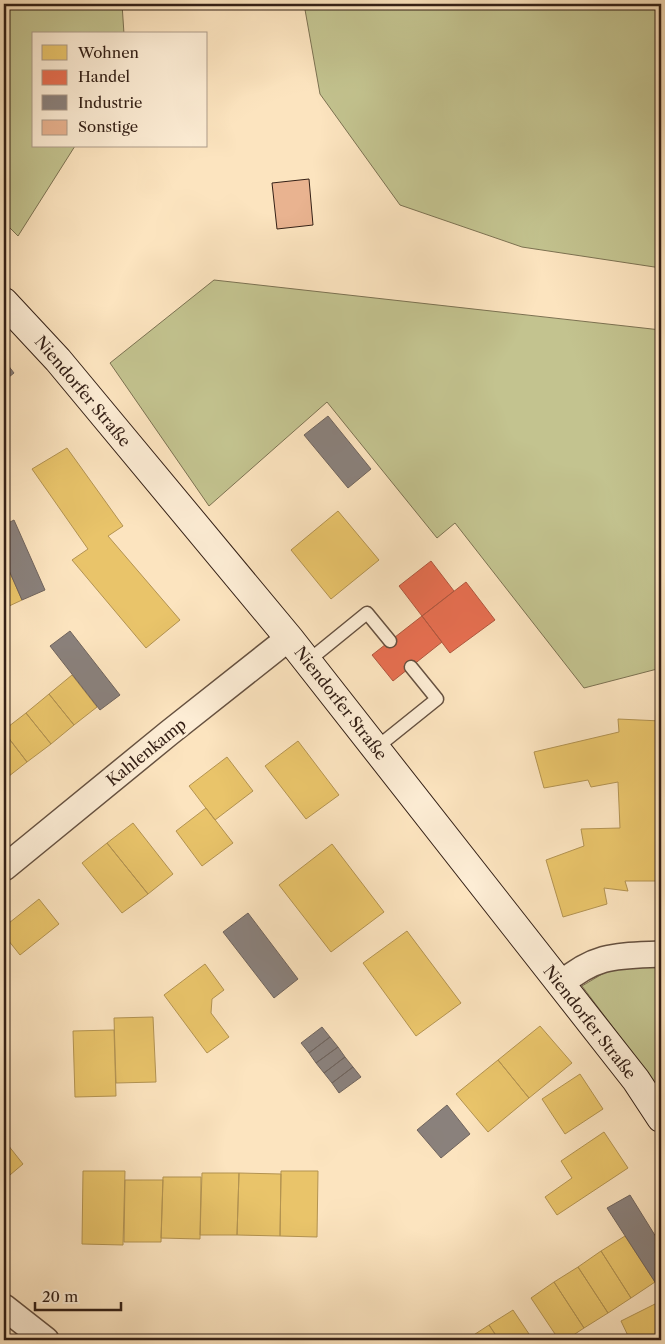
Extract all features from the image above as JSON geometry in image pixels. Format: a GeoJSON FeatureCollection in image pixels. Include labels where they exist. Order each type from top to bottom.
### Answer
{"type":"FeatureCollection","features":[{"type":"Feature","properties":{"kind":"main road","name":"Niendorfer Straße"},"geometry":{"type":"LineString","coordinates":[[4,302],[58,360],[308,660],[636,1080],[661,1118]]}},
{"type":"Feature","properties":{"kind":"street","name":"Kahlenkamp"},"geometry":{"type":"LineString","coordinates":[[4,868],[169,733],[290,638]]}},
{"type":"Feature","properties":{"kind":"street"},"geometry":{"type":"LineString","coordinates":[[561,984],[580,968],[614,956],[661,954]]}},
{"type":"Feature","properties":{"kind":"street"},"geometry":{"type":"LineString","coordinates":[[4,1307],[46,1340]]}},
{"type":"Feature","properties":{"kind":"lane"},"geometry":{"type":"LineString","coordinates":[[308,660],[367,613],[390,641]]}},
{"type":"Feature","properties":{"kind":"lane"},"geometry":{"type":"LineString","coordinates":[[376,748],[437,699],[411,667]]}},
{"type":"Feature","properties":{"kind":"green space"},"geometry":{"type":"Polygon","coordinates":[[[4,4],[122,4],[124,32],[32,32],[32,148],[74,148],[18,236],[4,222],[4,4]]]}},
{"type":"Feature","properties":{"kind":"green space"},"geometry":{"type":"Polygon","coordinates":[[[304,4],[661,4],[661,268],[522,247],[400,205],[320,94],[304,4]]]}},
{"type":"Feature","properties":{"kind":"green space"},"geometry":{"type":"Polygon","coordinates":[[[214,280],[661,330],[661,668],[584,688],[455,523],[437,538],[327,402],[209,506],[110,363],[214,280]]]}},
{"type":"Feature","properties":{"kind":"green space"},"geometry":{"type":"Polygon","coordinates":[[[661,960],[661,1091],[582,986],[619,964],[661,960]]]}},
{"type":"Feature","properties":{"kind":"building: Wohnen"},"geometry":{"type":"Polygon","coordinates":[[[67,448],[123,526],[108,536],[180,620],[146,648],[72,560],[88,549],[32,469],[67,448]]]}},
{"type":"Feature","properties":{"kind":"building: Wohnen"},"geometry":{"type":"Polygon","coordinates":[[[338,511],[379,560],[331,599],[291,550],[338,511]]]}},
{"type":"Feature","properties":{"kind":"building: Wohnen"},"geometry":{"type":"Polygon","coordinates":[[[4,559],[22,600],[7,607],[4,599],[4,559]]]}},
{"type":"Feature","properties":{"kind":"building: Wohnen"},"geometry":{"type":"Polygon","coordinates":[[[72,675],[97,707],[74,725],[49,694],[72,675]]]}},
{"type":"Feature","properties":{"kind":"building: Wohnen"},"geometry":{"type":"Polygon","coordinates":[[[49,694],[74,725],[51,744],[26,713],[49,694]]]}},
{"type":"Feature","properties":{"kind":"building: Wohnen"},"geometry":{"type":"Polygon","coordinates":[[[26,713],[51,744],[27,762],[4,732],[4,730],[26,713]]]}},
{"type":"Feature","properties":{"kind":"building: Wohnen"},"geometry":{"type":"Polygon","coordinates":[[[618,719],[661,721],[661,881],[625,881],[628,891],[604,888],[607,904],[563,917],[546,860],[584,846],[581,829],[620,828],[618,782],[591,787],[588,780],[544,788],[534,752],[619,732],[618,719]]]}},
{"type":"Feature","properties":{"kind":"building: Wohnen"},"geometry":{"type":"Polygon","coordinates":[[[4,732],[27,762],[4,780],[4,732]]]}},
{"type":"Feature","properties":{"kind":"building: Wohnen"},"geometry":{"type":"Polygon","coordinates":[[[298,741],[339,795],[306,819],[265,766],[298,741]]]}},
{"type":"Feature","properties":{"kind":"building: Wohnen"},"geometry":{"type":"Polygon","coordinates":[[[227,757],[253,791],[215,820],[189,786],[227,757]]]}},
{"type":"Feature","properties":{"kind":"building: Wohnen"},"geometry":{"type":"Polygon","coordinates":[[[206,808],[233,843],[202,866],[176,831],[206,808]]]}},
{"type":"Feature","properties":{"kind":"building: Wohnen"},"geometry":{"type":"Polygon","coordinates":[[[133,823],[173,874],[148,894],[107,843],[133,823]]]}},
{"type":"Feature","properties":{"kind":"building: Wohnen"},"geometry":{"type":"Polygon","coordinates":[[[107,843],[148,894],[122,913],[82,863],[107,843]]]}},
{"type":"Feature","properties":{"kind":"building: Wohnen"},"geometry":{"type":"Polygon","coordinates":[[[332,844],[384,912],[331,952],[279,885],[332,844]]]}},
{"type":"Feature","properties":{"kind":"building: Wohnen"},"geometry":{"type":"Polygon","coordinates":[[[39,899],[59,924],[20,955],[4,935],[4,927],[39,899]]]}},
{"type":"Feature","properties":{"kind":"building: Wohnen"},"geometry":{"type":"Polygon","coordinates":[[[407,931],[461,1003],[416,1036],[363,963],[407,931]]]}},
{"type":"Feature","properties":{"kind":"building: Wohnen"},"geometry":{"type":"Polygon","coordinates":[[[205,964],[224,990],[212,999],[211,1013],[229,1037],[207,1053],[164,995],[205,964]]]}},
{"type":"Feature","properties":{"kind":"building: Wohnen"},"geometry":{"type":"Polygon","coordinates":[[[153,1017],[156,1082],[116,1083],[114,1018],[153,1017]]]}},
{"type":"Feature","properties":{"kind":"building: Wohnen"},"geometry":{"type":"Polygon","coordinates":[[[540,1026],[572,1063],[529,1098],[498,1060],[540,1026]]]}},
{"type":"Feature","properties":{"kind":"building: Wohnen"},"geometry":{"type":"Polygon","coordinates":[[[114,1030],[116,1096],[75,1097],[73,1031],[114,1030]]]}},
{"type":"Feature","properties":{"kind":"building: Wohnen"},"geometry":{"type":"Polygon","coordinates":[[[498,1060],[529,1098],[488,1132],[456,1094],[498,1060]]]}},
{"type":"Feature","properties":{"kind":"building: Wohnen"},"geometry":{"type":"Polygon","coordinates":[[[580,1074],[603,1109],[565,1134],[542,1099],[580,1074]]]}},
{"type":"Feature","properties":{"kind":"building: Wohnen"},"geometry":{"type":"Polygon","coordinates":[[[604,1132],[628,1168],[557,1215],[545,1197],[572,1178],[561,1161],[604,1132]]]}},
{"type":"Feature","properties":{"kind":"building: Wohnen"},"geometry":{"type":"Polygon","coordinates":[[[4,1140],[23,1164],[4,1180],[4,1140]]]}},
{"type":"Feature","properties":{"kind":"building: Wohnen"},"geometry":{"type":"Polygon","coordinates":[[[83,1171],[125,1171],[123,1245],[82,1244],[83,1171]]]}},
{"type":"Feature","properties":{"kind":"building: Wohnen"},"geometry":{"type":"Polygon","coordinates":[[[281,1171],[318,1171],[317,1237],[280,1236],[281,1171]]]}},
{"type":"Feature","properties":{"kind":"building: Wohnen"},"geometry":{"type":"Polygon","coordinates":[[[202,1173],[239,1173],[237,1235],[200,1235],[202,1173]]]}},
{"type":"Feature","properties":{"kind":"building: Wohnen"},"geometry":{"type":"Polygon","coordinates":[[[239,1173],[281,1174],[280,1236],[237,1235],[239,1173]]]}},
{"type":"Feature","properties":{"kind":"building: Wohnen"},"geometry":{"type":"Polygon","coordinates":[[[163,1177],[201,1177],[200,1239],[161,1238],[163,1177]]]}},
{"type":"Feature","properties":{"kind":"building: Wohnen"},"geometry":{"type":"Polygon","coordinates":[[[125,1180],[163,1180],[161,1242],[124,1242],[125,1180]]]}},
{"type":"Feature","properties":{"kind":"building: Wohnen"},"geometry":{"type":"Polygon","coordinates":[[[625,1236],[655,1282],[631,1298],[601,1251],[625,1236]]]}},
{"type":"Feature","properties":{"kind":"building: Wohnen"},"geometry":{"type":"Polygon","coordinates":[[[601,1251],[631,1298],[608,1313],[578,1267],[601,1251]]]}},
{"type":"Feature","properties":{"kind":"building: Wohnen"},"geometry":{"type":"Polygon","coordinates":[[[578,1267],[608,1313],[584,1328],[554,1282],[578,1267]]]}},
{"type":"Feature","properties":{"kind":"building: Wohnen"},"geometry":{"type":"Polygon","coordinates":[[[554,1282],[584,1328],[566,1340],[559,1340],[531,1298],[554,1282]]]}},
{"type":"Feature","properties":{"kind":"building: Wohnen"},"geometry":{"type":"Polygon","coordinates":[[[661,1301],[661,1340],[630,1340],[621,1321],[661,1301]]]}},
{"type":"Feature","properties":{"kind":"building: Wohnen"},"geometry":{"type":"Polygon","coordinates":[[[513,1310],[533,1340],[499,1340],[489,1325],[513,1310]]]}},
{"type":"Feature","properties":{"kind":"building: Wohnen"},"geometry":{"type":"Polygon","coordinates":[[[489,1325],[499,1340],[466,1340],[489,1325]]]}},
{"type":"Feature","properties":{"kind":"building: Handel"},"geometry":{"type":"Polygon","coordinates":[[[431,561],[454,591],[422,616],[399,586],[431,561]]]}},
{"type":"Feature","properties":{"kind":"building: Handel"},"geometry":{"type":"Polygon","coordinates":[[[466,582],[495,620],[450,653],[422,616],[466,582]]]}},
{"type":"Feature","properties":{"kind":"building: Handel"},"geometry":{"type":"Polygon","coordinates":[[[422,616],[442,642],[393,681],[372,655],[422,616]]]}},
{"type":"Feature","properties":{"kind":"building: Industrie"},"geometry":{"type":"Polygon","coordinates":[[[4,360],[14,373],[4,381],[4,360]]]}},
{"type":"Feature","properties":{"kind":"building: Industrie"},"geometry":{"type":"Polygon","coordinates":[[[328,416],[371,469],[348,488],[304,435],[328,416]]]}},
{"type":"Feature","properties":{"kind":"building: Industrie"},"geometry":{"type":"Polygon","coordinates":[[[14,520],[45,590],[22,600],[4,559],[4,525],[14,520]]]}},
{"type":"Feature","properties":{"kind":"building: Industrie"},"geometry":{"type":"Polygon","coordinates":[[[70,631],[120,695],[100,710],[50,646],[70,631]]]}},
{"type":"Feature","properties":{"kind":"building: Industrie"},"geometry":{"type":"Polygon","coordinates":[[[248,913],[298,979],[274,998],[223,932],[248,913]]]}},
{"type":"Feature","properties":{"kind":"building: Industrie"},"geometry":{"type":"Polygon","coordinates":[[[322,1027],[330,1037],[309,1053],[301,1043],[322,1027]]]}},
{"type":"Feature","properties":{"kind":"building: Industrie"},"geometry":{"type":"Polygon","coordinates":[[[330,1037],[338,1047],[316,1063],[309,1053],[330,1037]]]}},
{"type":"Feature","properties":{"kind":"building: Industrie"},"geometry":{"type":"Polygon","coordinates":[[[338,1047],[345,1057],[324,1073],[316,1063],[338,1047]]]}},
{"type":"Feature","properties":{"kind":"building: Industrie"},"geometry":{"type":"Polygon","coordinates":[[[345,1057],[353,1067],[332,1083],[324,1073],[345,1057]]]}},
{"type":"Feature","properties":{"kind":"building: Industrie"},"geometry":{"type":"Polygon","coordinates":[[[353,1067],[361,1077],[339,1093],[332,1083],[353,1067]]]}},
{"type":"Feature","properties":{"kind":"building: Industrie"},"geometry":{"type":"Polygon","coordinates":[[[447,1105],[470,1134],[441,1158],[417,1130],[447,1105]]]}},
{"type":"Feature","properties":{"kind":"building: Industrie"},"geometry":{"type":"Polygon","coordinates":[[[630,1195],[661,1245],[661,1278],[655,1282],[607,1208],[630,1195]]]}},
{"type":"Feature","properties":{"kind":"building: Sonstige"},"geometry":{"type":"Polygon","coordinates":[[[309,179],[313,225],[277,229],[272,183],[309,179]]]}}]}
